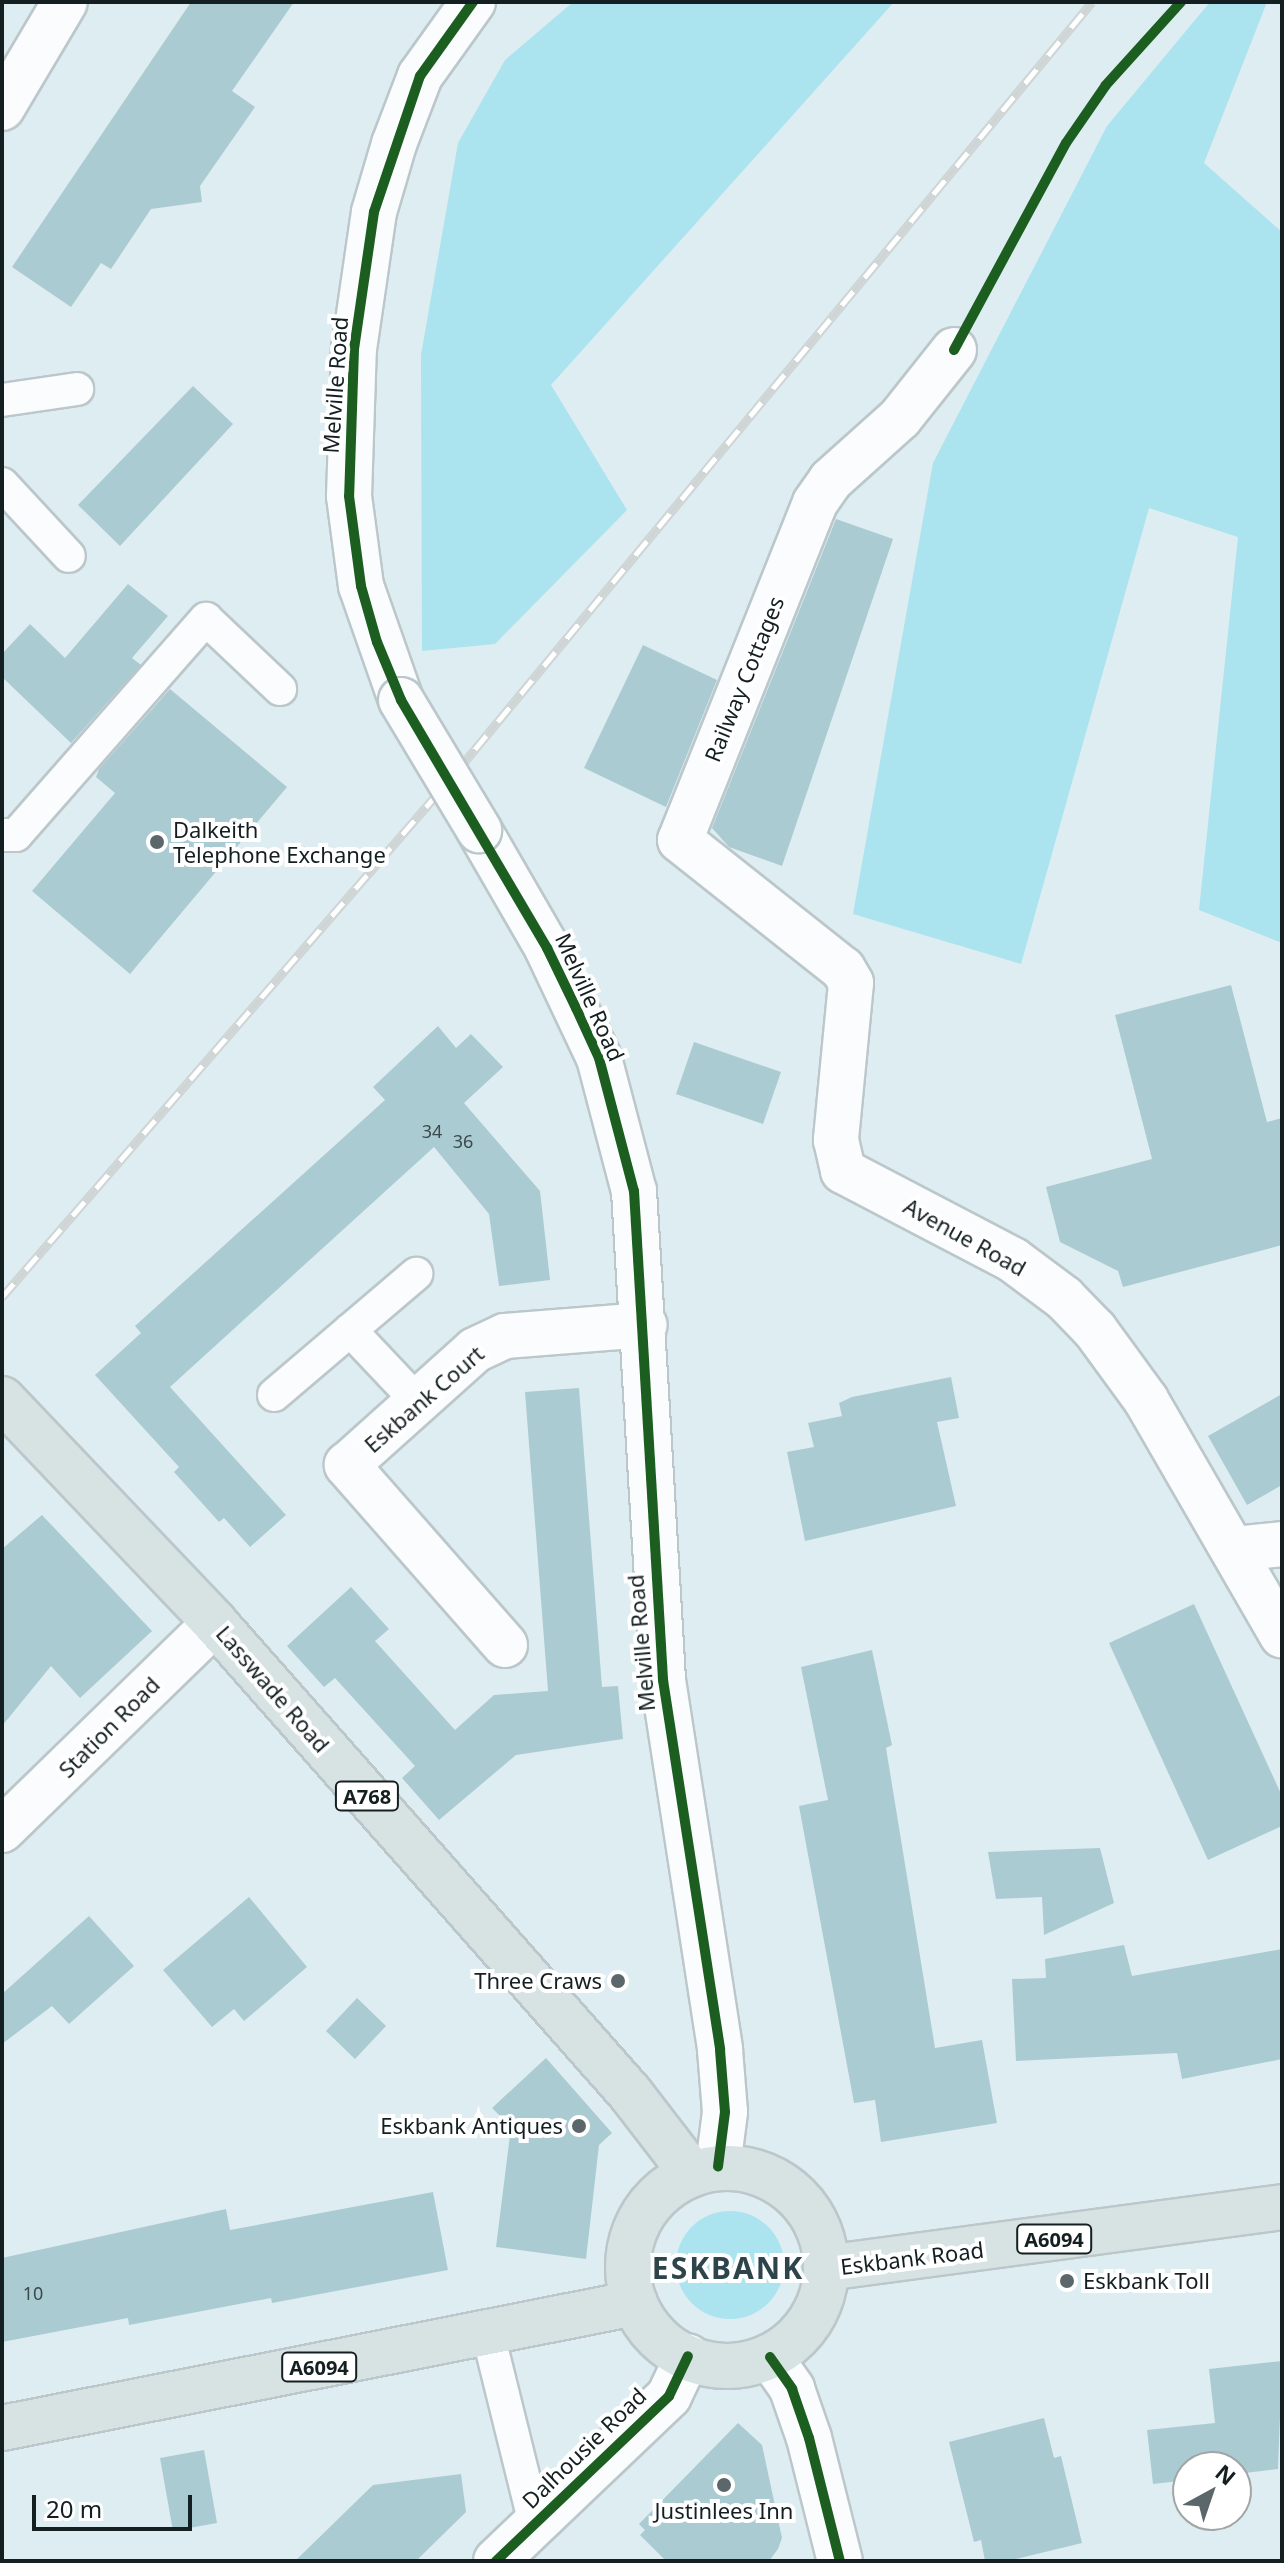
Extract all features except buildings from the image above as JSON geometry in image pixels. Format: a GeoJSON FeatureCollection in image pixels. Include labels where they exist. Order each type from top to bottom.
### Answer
{"type":"FeatureCollection","features":[{"type":"Feature","properties":{"kind":"main road"},"geometry":{"type":"LineString","coordinates":[[2,108],[65,2]]}},
{"type":"Feature","properties":{"kind":"main road","name":"Melville Road"},"geometry":{"type":"LineString","coordinates":[[473,2],[420,76],[394,144],[374,212],[354,349],[349,496],[361,586],[401,700],[547,948],[599,1058],[634,1191],[645,1325],[651,1523],[663,1680],[720,2050],[725,2112],[704,2169]]}},
{"type":"Feature","properties":{"kind":"main road","name":"Railway Cottages"},"geometry":{"type":"LineString","coordinates":[[851,983],[843,969],[680,840],[815,503],[831,480],[900,418],[954,350]]}},
{"type":"Feature","properties":{"kind":"main road","name":"Avenue Road"},"geometry":{"type":"LineString","coordinates":[[851,983],[836,1140],[843,1171],[1013,1260],[1064,1298],[1123,1366],[1235,1549],[1282,1636]]}},
{"type":"Feature","properties":{"kind":"main road","name":"Eskbank Court"},"geometry":{"type":"LineString","coordinates":[[505,1645],[347,1465],[475,1350],[505,1336],[645,1325]]}},
{"type":"Feature","properties":{"kind":"main road","name":"Lasswade Road"},"geometry":{"type":"LineString","coordinates":[[2,1399],[215,1623],[630,2093],[704,2169]]}},
{"type":"Feature","properties":{"kind":"main road"},"geometry":{"type":"LineString","coordinates":[[1235,1549],[1282,1544]]}},
{"type":"Feature","properties":{"kind":"main road","name":"Station Road"},"geometry":{"type":"LineString","coordinates":[[2,1830],[215,1623]]}},
{"type":"Feature","properties":{"kind":"main road"},"geometry":{"type":"LineString","coordinates":[[704,2169],[766,2177],[791,2192],[810,2214],[826,2268],[820,2309],[790,2345],[770,2357],[729,2365],[688,2356],[645,2324],[635,2303],[627,2251],[635,2229],[649,2203],[704,2169]]}},
{"type":"Feature","properties":{"kind":"main road","name":"Eskbank Road"},"geometry":{"type":"LineString","coordinates":[[826,2268],[1282,2207]]}},
{"type":"Feature","properties":{"kind":"main road","name":"A6094"},"geometry":{"type":"LineString","coordinates":[[2,2428],[635,2303]]}},
{"type":"Feature","properties":{"kind":"main road","name":"Dalhousie Road"},"geometry":{"type":"LineString","coordinates":[[496,2561],[669,2396],[688,2356]]}},
{"type":"Feature","properties":{"kind":"main road"},"geometry":{"type":"LineString","coordinates":[[770,2357],[792,2389],[809,2438],[840,2561]]}},
{"type":"Feature","properties":{"kind":"lane"},"geometry":{"type":"LineString","coordinates":[[2,400],[77,389]]}},
{"type":"Feature","properties":{"kind":"lane"},"geometry":{"type":"LineString","coordinates":[[2,484],[69,556]]}},
{"type":"Feature","properties":{"kind":"lane"},"geometry":{"type":"LineString","coordinates":[[2,835],[16,835],[206,619],[280,689]]}},
{"type":"Feature","properties":{"kind":"lane"},"geometry":{"type":"LineString","coordinates":[[274,1395],[416,1274]]}},
{"type":"Feature","properties":{"kind":"lane"},"geometry":{"type":"LineString","coordinates":[[350,1330],[418,1402]]}},
{"type":"Feature","properties":{"kind":"lane"},"geometry":{"type":"LineString","coordinates":[[488,2334],[535,2524]]}},
{"type":"Feature","properties":{"kind":"shaded area"},"geometry":{"type":"Polygon","coordinates":[[[573,2],[894,2],[551,385],[627,510],[495,644],[422,651],[421,355],[458,143],[505,60],[573,2]]]}},
{"type":"Feature","properties":{"kind":"shaded area"},"geometry":{"type":"Polygon","coordinates":[[[1210,2],[1267,2],[1204,163],[1282,232],[1282,943],[1199,910],[1238,537],[1149,508],[1021,964],[853,914],[933,463],[1107,126],[1210,2]]]}},
{"type":"Feature","properties":{"kind":"shaded area"},"geometry":{"type":"Polygon","coordinates":[[[730,2211],[751,2216],[768,2227],[779,2244],[784,2265],[779,2286],[768,2303],[751,2314],[730,2319],[709,2314],[692,2303],[681,2286],[676,2265],[681,2244],[692,2227],[709,2216],[730,2211]]]}},
{"type":"Feature","properties":{"kind":"railway"},"geometry":{"type":"LineString","coordinates":[[2,1297],[452,777],[1092,2]]}},
{"type":"Feature","properties":{"kind":"cycle path"},"geometry":{"type":"LineString","coordinates":[[473,2],[420,76],[374,212],[354,349],[349,496],[361,586],[377,642],[401,700],[547,948],[576,1008],[599,1058],[634,1191],[663,1680],[720,2050],[725,2112],[718,2167]]}},
{"type":"Feature","properties":{"kind":"cycle path"},"geometry":{"type":"LineString","coordinates":[[954,350],[1066,143],[1106,85],[1181,2]]}},
{"type":"Feature","properties":{"kind":"cycle path"},"geometry":{"type":"LineString","coordinates":[[496,2561],[669,2396],[688,2356]]}},
{"type":"Feature","properties":{"kind":"cycle path"},"geometry":{"type":"LineString","coordinates":[[770,2357],[792,2389],[809,2438],[840,2561]]}},
{"type":"Feature","properties":{"kind":"place","name":"Dalkeith Telephone Exchange"},"geometry":{"type":"Point","coordinates":[157,842]}},
{"type":"Feature","properties":{"kind":"place","name":"Three Craws"},"geometry":{"type":"Point","coordinates":[618,1981]}},
{"type":"Feature","properties":{"kind":"place","name":"Eskbank Antiques"},"geometry":{"type":"Point","coordinates":[579,2126]}},
{"type":"Feature","properties":{"kind":"place","name":"Eskbank Toll"},"geometry":{"type":"Point","coordinates":[1067,2281]}},
{"type":"Feature","properties":{"kind":"place","name":"Justinlees Inn"},"geometry":{"type":"Point","coordinates":[724,2485]}},
{"type":"Feature","properties":{"kind":"district","name":"ESKBANK"},"geometry":{"type":"Point","coordinates":[728,2268]}}]}
